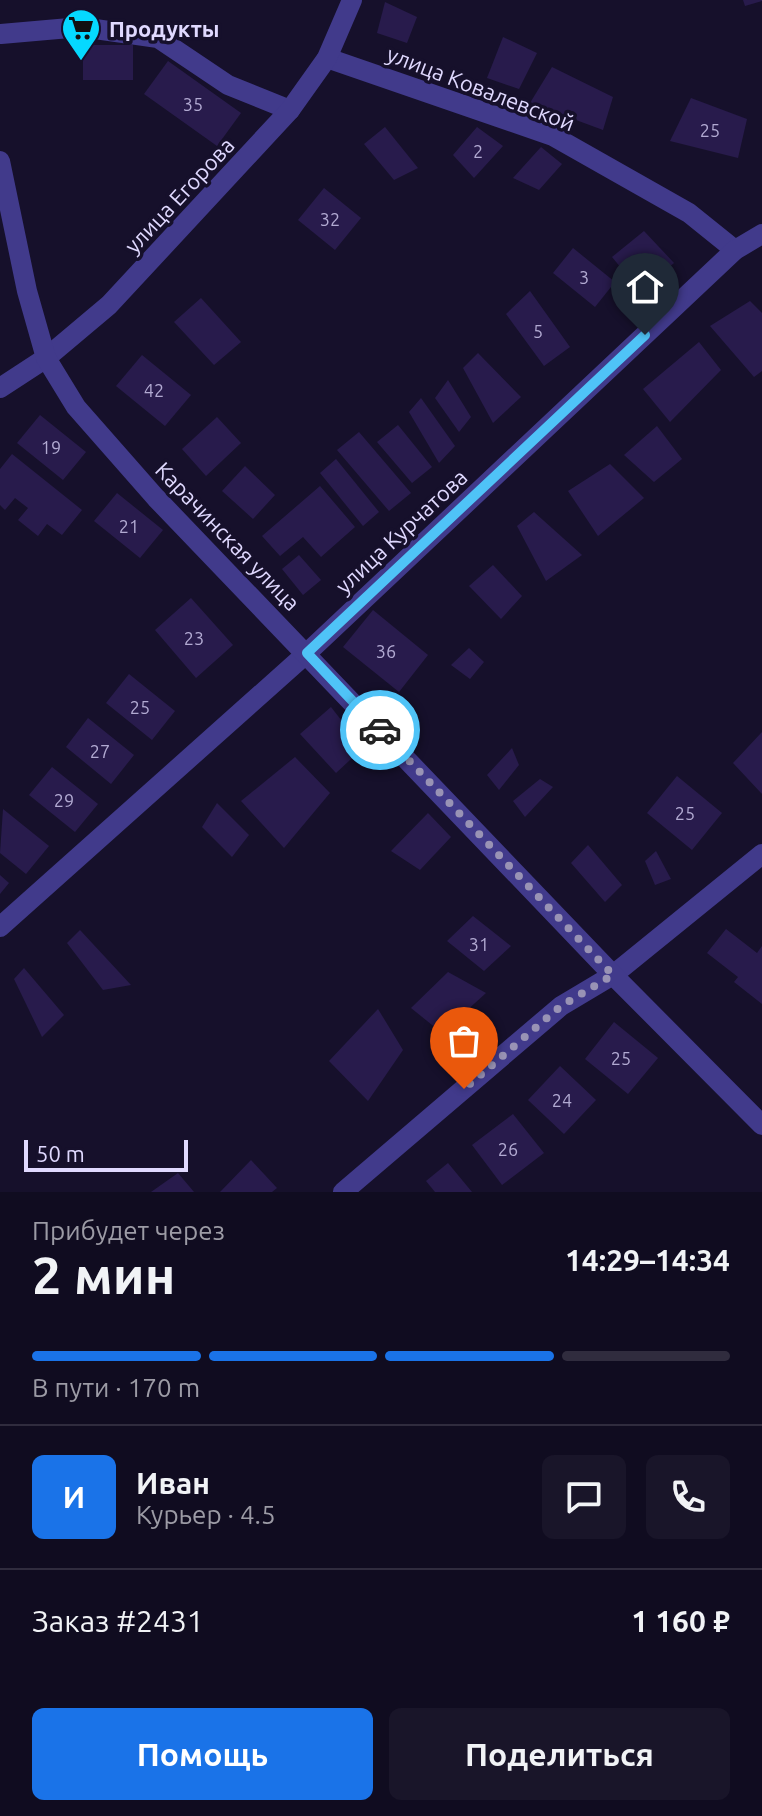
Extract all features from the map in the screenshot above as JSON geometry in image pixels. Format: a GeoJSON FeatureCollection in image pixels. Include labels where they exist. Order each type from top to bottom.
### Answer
{"type":"FeatureCollection","features":[{"type":"Feature","properties":{"kind":"street","name":"улица Егорова"},"geometry":{"type":"LineString","coordinates":[[0,388],[46,358],[109,305],[290,110],[327,58],[352,0]]}},
{"type":"Feature","properties":{"kind":"street"},"geometry":{"type":"LineString","coordinates":[[0,33],[81,27],[158,38],[228,85],[290,110]]}},
{"type":"Feature","properties":{"kind":"street","name":"улица Ковалевской"},"geometry":{"type":"LineString","coordinates":[[327,58],[553,136],[689,213],[735,250]]}},
{"type":"Feature","properties":{"kind":"street","name":"Карачинская улица"},"geometry":{"type":"LineString","coordinates":[[0,161],[27,291],[46,358],[76,407],[156,498],[613,975],[762,1125]]}},
{"type":"Feature","properties":{"kind":"street","name":"улица Курчатова"},"geometry":{"type":"LineString","coordinates":[[0,927],[307,653],[735,250],[762,234]]}},
{"type":"Feature","properties":{"kind":"street"},"geometry":{"type":"LineString","coordinates":[[343,1192],[561,1006],[613,975],[762,854]]}},
{"type":"Feature","properties":{"kind":"building"},"geometry":{"type":"Polygon","coordinates":[[[743,0],[762,0],[762,1],[745,6],[743,0]]]}},
{"type":"Feature","properties":{"kind":"building"},"geometry":{"type":"Polygon","coordinates":[[[385,2],[417,17],[407,43],[377,33],[385,2]]]}},
{"type":"Feature","properties":{"kind":"building"},"geometry":{"type":"Polygon","coordinates":[[[503,37],[537,53],[519,89],[487,78],[503,37]]]}},
{"type":"Feature","properties":{"kind":"building"},"geometry":{"type":"Polygon","coordinates":[[[83,45],[133,45],[133,80],[83,80],[83,45]]]}},
{"type":"Feature","properties":{"kind":"building"},"geometry":{"type":"Polygon","coordinates":[[[168,61],[241,113],[217,146],[144,94],[168,61]]]}},
{"type":"Feature","properties":{"kind":"building"},"geometry":{"type":"Polygon","coordinates":[[[552,67],[613,97],[603,130],[530,103],[552,67]]]}},
{"type":"Feature","properties":{"kind":"building"},"geometry":{"type":"Polygon","coordinates":[[[691,98],[747,119],[738,158],[670,141],[691,98]]]}},
{"type":"Feature","properties":{"kind":"building"},"geometry":{"type":"Polygon","coordinates":[[[385,127],[418,168],[394,180],[364,144],[385,127]]]}},
{"type":"Feature","properties":{"kind":"building"},"geometry":{"type":"Polygon","coordinates":[[[477,127],[503,146],[474,178],[453,155],[477,127]]]}},
{"type":"Feature","properties":{"kind":"building"},"geometry":{"type":"Polygon","coordinates":[[[541,147],[562,164],[539,190],[513,178],[541,147]]]}},
{"type":"Feature","properties":{"kind":"building"},"geometry":{"type":"Polygon","coordinates":[[[324,188],[361,218],[335,250],[298,220],[324,188]]]}},
{"type":"Feature","properties":{"kind":"building"},"geometry":{"type":"Polygon","coordinates":[[[644,231],[674,263],[640,291],[612,257],[644,231]]]}},
{"type":"Feature","properties":{"kind":"building"},"geometry":{"type":"Polygon","coordinates":[[[573,248],[615,282],[595,307],[553,273],[573,248]]]}},
{"type":"Feature","properties":{"kind":"building"},"geometry":{"type":"Polygon","coordinates":[[[530,291],[570,347],[544,366],[506,314],[530,291]]]}},
{"type":"Feature","properties":{"kind":"building"},"geometry":{"type":"Polygon","coordinates":[[[201,298],[241,342],[214,365],[174,322],[201,298]]]}},
{"type":"Feature","properties":{"kind":"building"},"geometry":{"type":"Polygon","coordinates":[[[750,301],[762,313],[762,371],[754,377],[710,326],[750,301]]]}},
{"type":"Feature","properties":{"kind":"building"},"geometry":{"type":"Polygon","coordinates":[[[699,342],[721,370],[670,422],[643,389],[699,342]]]}},
{"type":"Feature","properties":{"kind":"building"},"geometry":{"type":"Polygon","coordinates":[[[478,353],[521,397],[493,423],[463,368],[478,353]]]}},
{"type":"Feature","properties":{"kind":"building"},"geometry":{"type":"Polygon","coordinates":[[[142,355],[191,395],[165,426],[116,386],[142,355]]]}},
{"type":"Feature","properties":{"kind":"building"},"geometry":{"type":"Polygon","coordinates":[[[448,380],[471,417],[459,432],[435,398],[448,380]]]}},
{"type":"Feature","properties":{"kind":"building"},"geometry":{"type":"Polygon","coordinates":[[[421,398],[455,446],[439,463],[409,412],[421,398]]]}},
{"type":"Feature","properties":{"kind":"building"},"geometry":{"type":"Polygon","coordinates":[[[40,415],[86,452],[63,480],[17,443],[40,415]]]}},
{"type":"Feature","properties":{"kind":"building"},"geometry":{"type":"Polygon","coordinates":[[[217,417],[241,443],[206,476],[182,449],[217,417]]]}},
{"type":"Feature","properties":{"kind":"building"},"geometry":{"type":"Polygon","coordinates":[[[398,425],[432,467],[412,483],[377,442],[398,425]]]}},
{"type":"Feature","properties":{"kind":"building"},"geometry":{"type":"Polygon","coordinates":[[[657,426],[682,459],[654,482],[624,455],[657,426]]]}},
{"type":"Feature","properties":{"kind":"building"},"geometry":{"type":"Polygon","coordinates":[[[359,432],[411,493],[389,511],[337,450],[359,432]]]}},
{"type":"Feature","properties":{"kind":"building"},"geometry":{"type":"Polygon","coordinates":[[[12,454],[82,510],[62,535],[47,524],[38,536],[18,520],[28,508],[15,498],[5,510],[0,505],[0,469],[12,454]]]}},
{"type":"Feature","properties":{"kind":"building"},"geometry":{"type":"Polygon","coordinates":[[[336,459],[379,512],[363,526],[320,473],[336,459]]]}},
{"type":"Feature","properties":{"kind":"building"},"geometry":{"type":"Polygon","coordinates":[[[610,464],[644,498],[598,536],[568,491],[610,464]]]}},
{"type":"Feature","properties":{"kind":"building"},"geometry":{"type":"Polygon","coordinates":[[[245,466],[275,495],[253,519],[222,491],[245,466]]]}},
{"type":"Feature","properties":{"kind":"building"},"geometry":{"type":"Polygon","coordinates":[[[320,486],[355,527],[321,557],[303,537],[280,556],[262,536],[320,486]]]}},
{"type":"Feature","properties":{"kind":"building"},"geometry":{"type":"Polygon","coordinates":[[[117,493],[163,530],[140,558],[94,521],[117,493]]]}},
{"type":"Feature","properties":{"kind":"building"},"geometry":{"type":"Polygon","coordinates":[[[534,512],[582,555],[546,581],[517,526],[534,512]]]}},
{"type":"Feature","properties":{"kind":"building"},"geometry":{"type":"Polygon","coordinates":[[[299,555],[321,580],[303,595],[282,569],[299,555]]]}},
{"type":"Feature","properties":{"kind":"building"},"geometry":{"type":"Polygon","coordinates":[[[493,565],[522,596],[501,619],[469,586],[493,565]]]}},
{"type":"Feature","properties":{"kind":"building"},"geometry":{"type":"Polygon","coordinates":[[[191,598],[233,645],[196,678],[155,630],[191,598]]]}},
{"type":"Feature","properties":{"kind":"building"},"geometry":{"type":"Polygon","coordinates":[[[373,610],[428,655],[399,692],[343,647],[373,610]]]}},
{"type":"Feature","properties":{"kind":"building"},"geometry":{"type":"Polygon","coordinates":[[[469,648],[484,662],[470,679],[451,665],[469,648]]]}},
{"type":"Feature","properties":{"kind":"building"},"geometry":{"type":"Polygon","coordinates":[[[129,674],[175,711],[152,740],[106,703],[129,674]]]}},
{"type":"Feature","properties":{"kind":"building"},"geometry":{"type":"Polygon","coordinates":[[[331,707],[363,748],[336,773],[300,734],[331,707]]]}},
{"type":"Feature","properties":{"kind":"building"},"geometry":{"type":"Polygon","coordinates":[[[88,718],[134,755],[111,784],[66,747],[88,718]]]}},
{"type":"Feature","properties":{"kind":"building"},"geometry":{"type":"Polygon","coordinates":[[[762,732],[762,794],[733,763],[762,732]]]}},
{"type":"Feature","properties":{"kind":"building"},"geometry":{"type":"Polygon","coordinates":[[[512,748],[519,765],[499,790],[487,775],[512,748]]]}},
{"type":"Feature","properties":{"kind":"building"},"geometry":{"type":"Polygon","coordinates":[[[295,757],[330,793],[284,848],[241,801],[295,757]]]}},
{"type":"Feature","properties":{"kind":"building"},"geometry":{"type":"Polygon","coordinates":[[[52,767],[98,804],[75,832],[29,795],[52,767]]]}},
{"type":"Feature","properties":{"kind":"building"},"geometry":{"type":"Polygon","coordinates":[[[677,776],[722,813],[692,850],[647,813],[677,776]]]}},
{"type":"Feature","properties":{"kind":"building"},"geometry":{"type":"Polygon","coordinates":[[[540,779],[553,787],[525,817],[513,801],[540,779]]]}},
{"type":"Feature","properties":{"kind":"building"},"geometry":{"type":"Polygon","coordinates":[[[217,803],[249,835],[232,857],[202,827],[217,803]]]}},
{"type":"Feature","properties":{"kind":"building"},"geometry":{"type":"Polygon","coordinates":[[[3,809],[49,846],[26,874],[0,853],[3,809]]]}},
{"type":"Feature","properties":{"kind":"building"},"geometry":{"type":"Polygon","coordinates":[[[428,813],[451,837],[420,870],[391,851],[428,813]]]}},
{"type":"Feature","properties":{"kind":"building"},"geometry":{"type":"Polygon","coordinates":[[[588,845],[622,885],[605,902],[571,863],[588,845]]]}},
{"type":"Feature","properties":{"kind":"building"},"geometry":{"type":"Polygon","coordinates":[[[656,851],[671,879],[655,885],[645,861],[656,851]]]}},
{"type":"Feature","properties":{"kind":"building"},"geometry":{"type":"Polygon","coordinates":[[[0,875],[9,883],[0,894],[0,875]]]}},
{"type":"Feature","properties":{"kind":"building"},"geometry":{"type":"Polygon","coordinates":[[[473,916],[511,946],[484,971],[447,941],[473,916]]]}},
{"type":"Feature","properties":{"kind":"building"},"geometry":{"type":"Polygon","coordinates":[[[726,929],[757,953],[762,946],[762,1004],[734,982],[738,977],[707,953],[726,929]]]}},
{"type":"Feature","properties":{"kind":"building"},"geometry":{"type":"Polygon","coordinates":[[[80,930],[131,985],[103,990],[67,943],[80,930]]]}},
{"type":"Feature","properties":{"kind":"building"},"geometry":{"type":"Polygon","coordinates":[[[24,968],[64,1015],[42,1037],[14,979],[24,968]]]}},
{"type":"Feature","properties":{"kind":"building"},"geometry":{"type":"Polygon","coordinates":[[[448,972],[486,993],[442,1033],[411,1008],[448,972]]]}},
{"type":"Feature","properties":{"kind":"building"},"geometry":{"type":"Polygon","coordinates":[[[378,1009],[403,1050],[368,1101],[329,1061],[378,1009]]]}},
{"type":"Feature","properties":{"kind":"building"},"geometry":{"type":"Polygon","coordinates":[[[614,1022],[658,1058],[628,1094],[585,1059],[614,1022]]]}},
{"type":"Feature","properties":{"kind":"building"},"geometry":{"type":"Polygon","coordinates":[[[560,1066],[596,1100],[564,1134],[528,1100],[560,1066]]]}},
{"type":"Feature","properties":{"kind":"building"},"geometry":{"type":"Polygon","coordinates":[[[513,1114],[544,1153],[502,1185],[472,1145],[513,1114]]]}},
{"type":"Feature","properties":{"kind":"building"},"geometry":{"type":"Polygon","coordinates":[[[251,1160],[277,1188],[272,1192],[220,1192],[251,1160]]]}},
{"type":"Feature","properties":{"kind":"building"},"geometry":{"type":"Polygon","coordinates":[[[448,1163],[472,1192],[435,1192],[426,1181],[448,1163]]]}},
{"type":"Feature","properties":{"kind":"building"},"geometry":{"type":"Polygon","coordinates":[[[178,1173],[194,1192],[151,1192],[178,1173]]]}},
{"type":"Feature","properties":{"kind":"way so far"},"geometry":{"type":"LineString","coordinates":[[380,730],[613,975],[561,1006],[464,1089]]}},
{"type":"Feature","properties":{"kind":"place","name":"Продукты"},"geometry":{"type":"Point","coordinates":[81,62]}},
{"type":"Feature","properties":{"kind":"route"},"geometry":{"type":"LineString","coordinates":[[380,730],[307,653],[645,335]]}}]}
